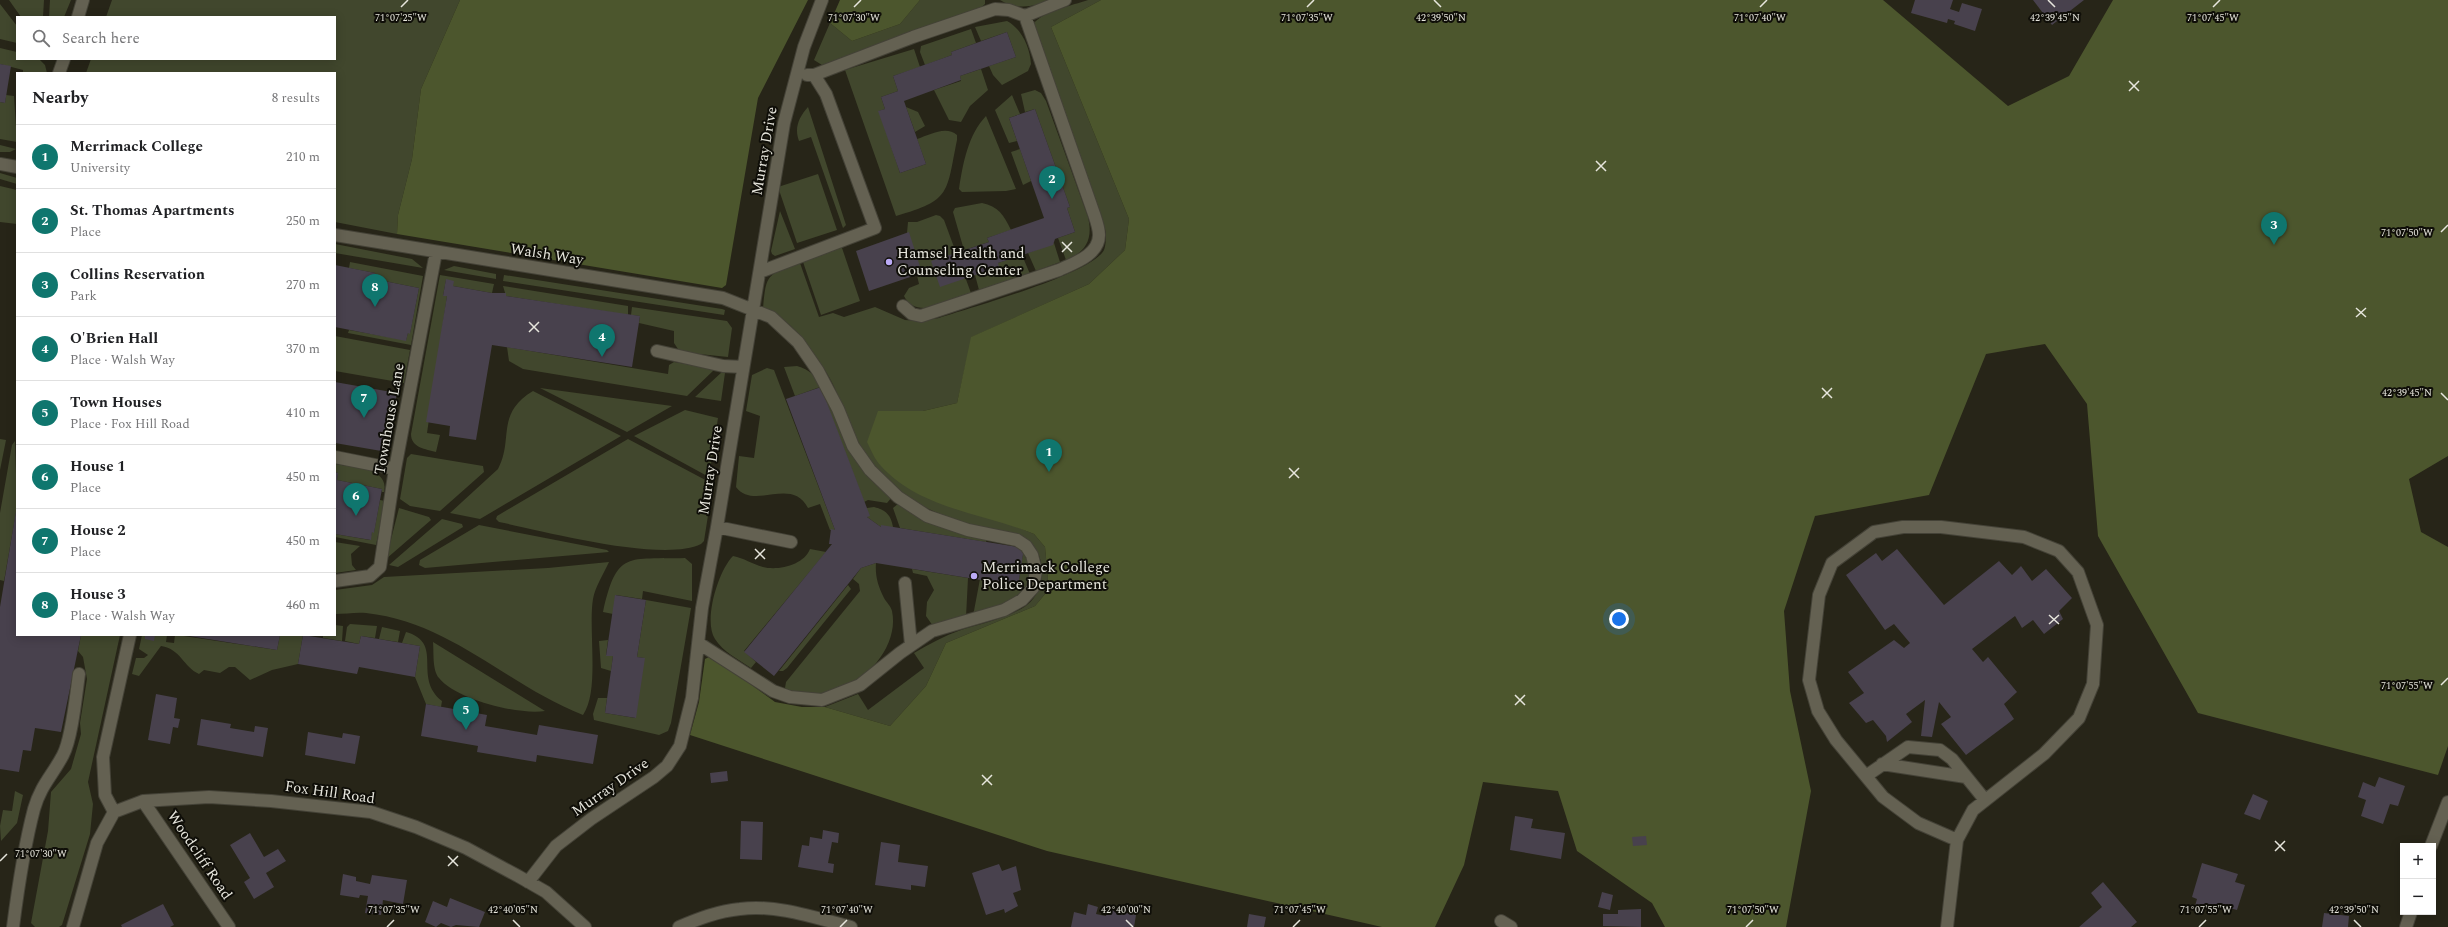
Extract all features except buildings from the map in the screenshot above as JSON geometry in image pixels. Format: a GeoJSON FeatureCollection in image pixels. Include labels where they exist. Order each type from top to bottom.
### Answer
{"type":"FeatureCollection","features":[{"type":"Feature","properties":{"kind":"street"},"geometry":{"type":"LineString","coordinates":[[78,16],[83,0]]}},
{"type":"Feature","properties":{"kind":"street","name":"Murray Drive"},"geometry":{"type":"LineString","coordinates":[[528,882],[556,846],[667,766],[684,736],[700,644],[702,608],[784,123],[804,47],[822,0]]}},
{"type":"Feature","properties":{"kind":"street"},"geometry":{"type":"LineString","coordinates":[[796,76],[814,75],[995,4],[1025,16],[1065,0]]}},
{"type":"Feature","properties":{"kind":"street"},"geometry":{"type":"LineString","coordinates":[[903,306],[912,314],[922,316],[1059,270],[1080,260],[1094,249],[1099,236],[1094,214],[1025,16]]}},
{"type":"Feature","properties":{"kind":"street"},"geometry":{"type":"LineString","coordinates":[[60,72],[64,60]]}},
{"type":"Feature","properties":{"kind":"street"},"geometry":{"type":"LineString","coordinates":[[760,272],[875,228],[826,94],[814,75]]}},
{"type":"Feature","properties":{"kind":"street"},"geometry":{"type":"LineString","coordinates":[[0,164],[16,167]]}},
{"type":"Feature","properties":{"kind":"street","name":"Walsh Way"},"geometry":{"type":"LineString","coordinates":[[336,235],[723,298],[771,317],[798,342],[818,371],[838,409],[853,446],[870,470],[898,496],[927,516],[968,530],[1017,540],[1026,546],[1032,556],[1036,571],[1033,588],[1022,600],[1004,610],[932,631],[911,645],[860,685],[822,700],[790,697],[772,691],[700,644]]}},
{"type":"Feature","properties":{"kind":"street","name":"Townhouse Lane"},"geometry":{"type":"LineString","coordinates":[[336,581],[370,576],[380,567],[395,469],[436,252]]}},
{"type":"Feature","properties":{"kind":"street"},"geometry":{"type":"LineString","coordinates":[[657,351],[723,366],[743,367]]}},
{"type":"Feature","properties":{"kind":"street"},"geometry":{"type":"LineString","coordinates":[[336,457],[395,469]]}},
{"type":"Feature","properties":{"kind":"street"},"geometry":{"type":"LineString","coordinates":[[717,526],[791,542]]}},
{"type":"Feature","properties":{"kind":"street"},"geometry":{"type":"LineString","coordinates":[[1947,927],[1957,840],[1973,810],[2063,736],[2079,718],[2093,684],[2097,625],[2078,572],[2059,551],[2024,537],[1941,527],[1903,527],[1874,532],[1832,563],[1819,594],[1809,680],[1822,717],[1836,740],[1883,797],[1918,823],[1957,840]]}},
{"type":"Feature","properties":{"kind":"street"},"geometry":{"type":"LineString","coordinates":[[905,583],[911,645]]}},
{"type":"Feature","properties":{"kind":"street"},"geometry":{"type":"LineString","coordinates":[[73,927],[97,843],[114,812],[105,795],[103,757],[130,636]]}},
{"type":"Feature","properties":{"kind":"street"},"geometry":{"type":"LineString","coordinates":[[13,927],[18,891],[34,809],[43,784],[63,755],[76,704],[79,674]]}},
{"type":"Feature","properties":{"kind":"street"},"geometry":{"type":"LineString","coordinates":[[1866,776],[1908,747],[1940,750],[1952,759],[1985,800]]}},
{"type":"Feature","properties":{"kind":"street"},"geometry":{"type":"LineString","coordinates":[[1882,764],[1966,777]]}},
{"type":"Feature","properties":{"kind":"street","name":"Fox Hill Road"},"geometry":{"type":"LineString","coordinates":[[114,812],[143,801],[209,797],[270,800],[371,812],[416,827],[466,848],[546,892],[585,927]]}},
{"type":"Feature","properties":{"kind":"street","name":"Woodcliff Road"},"geometry":{"type":"LineString","coordinates":[[143,801],[229,927]]}},
{"type":"Feature","properties":{"kind":"street"},"geometry":{"type":"LineString","coordinates":[[2432,843],[2448,802]]}},
{"type":"Feature","properties":{"kind":"street"},"geometry":{"type":"LineString","coordinates":[[678,927],[707,916],[740,909],[771,909],[851,927]]}},
{"type":"Feature","properties":{"kind":"street"},"geometry":{"type":"LineString","coordinates":[[2406,927],[2410,915]]}},
{"type":"Feature","properties":{"kind":"green space"},"geometry":{"type":"Polygon","coordinates":[[[9,0],[44,0],[43,16],[20,16],[9,0]]]}},
{"type":"Feature","properties":{"kind":"green space"},"geometry":{"type":"Polygon","coordinates":[[[50,0],[71,0],[64,16],[49,16],[50,0]]]}},
{"type":"Feature","properties":{"kind":"green space"},"geometry":{"type":"Polygon","coordinates":[[[112,0],[460,0],[421,89],[412,159],[398,215],[397,234],[336,222],[336,72],[86,72],[91,60],[336,60],[336,16],[106,16],[112,0]]]}},
{"type":"Feature","properties":{"kind":"green space"},"geometry":{"type":"Polygon","coordinates":[[[460,0],[808,0],[758,98],[726,285],[722,288],[397,234],[398,215],[412,159],[421,89],[460,0]]]}},
{"type":"Feature","properties":{"kind":"green space"},"geometry":{"type":"Polygon","coordinates":[[[840,0],[920,0],[900,24],[852,41],[830,23],[840,0]]]}},
{"type":"Feature","properties":{"kind":"green space"},"geometry":{"type":"Polygon","coordinates":[[[920,0],[985,0],[985,4],[976,12],[918,30],[822,65],[814,60],[830,23],[852,41],[900,24],[920,0]]]}},
{"type":"Feature","properties":{"kind":"green space"},"geometry":{"type":"Polygon","coordinates":[[[1000,0],[1051,0],[1031,6],[1019,6],[1000,0]]]}},
{"type":"Feature","properties":{"kind":"green space"},"geometry":{"type":"Polygon","coordinates":[[[1088,0],[1101,0],[1051,27],[1129,219],[1125,250],[1089,284],[972,337],[957,403],[923,411],[878,411],[1015,526],[1034,534],[1045,547],[1048,579],[1045,594],[1035,606],[946,643],[926,686],[890,726],[825,707],[858,694],[868,710],[924,668],[914,653],[949,635],[1004,617],[1027,605],[1033,599],[1041,583],[1042,565],[1036,549],[1030,542],[967,524],[926,508],[907,497],[890,484],[874,467],[862,449],[833,384],[817,358],[790,326],[775,314],[763,309],[767,282],[775,273],[800,263],[819,317],[833,313],[844,317],[875,307],[905,320],[921,321],[939,318],[1028,289],[1077,269],[1095,259],[1104,250],[1106,243],[1106,232],[1032,27],[1035,22],[1048,14],[1088,0]]]}},
{"type":"Feature","properties":{"kind":"green space"},"geometry":{"type":"Polygon","coordinates":[[[1101,0],[1883,0],[2008,106],[2069,76],[2113,0],[2448,0],[2448,456],[2409,479],[2421,532],[2448,547],[2448,746],[2438,775],[2198,713],[2098,536],[2087,404],[2045,344],[1986,354],[1929,495],[1815,516],[1784,611],[1790,691],[1811,791],[1786,927],[1665,927],[1652,903],[1577,851],[1558,791],[1483,782],[1464,865],[1435,927],[1382,927],[1047,851],[690,735],[699,702],[705,659],[709,657],[731,670],[775,702],[802,707],[825,707],[890,726],[926,686],[946,643],[1035,606],[1045,594],[1048,579],[1045,547],[1034,534],[933,501],[914,492],[881,466],[867,442],[878,411],[923,411],[957,403],[971,337],[1089,284],[1125,250],[1129,219],[1051,27],[1101,0]]]}},
{"type":"Feature","properties":{"kind":"green space"},"geometry":{"type":"Polygon","coordinates":[[[0,4],[16,25],[16,43],[0,39],[0,4]]]}},
{"type":"Feature","properties":{"kind":"green space"},"geometry":{"type":"Polygon","coordinates":[[[1007,21],[1012,24],[1021,34],[1027,45],[1031,64],[1028,71],[1002,85],[993,75],[989,66],[1016,57],[1007,32],[981,41],[975,27],[1007,21]]]}},
{"type":"Feature","properties":{"kind":"green space"},"geometry":{"type":"Polygon","coordinates":[[[971,29],[976,43],[951,52],[952,55],[925,65],[920,52],[921,46],[971,29]]]}},
{"type":"Feature","properties":{"kind":"green space"},"geometry":{"type":"Polygon","coordinates":[[[0,48],[16,52],[16,60],[40,60],[45,65],[47,72],[23,72],[23,70],[0,64],[0,48]]]}},
{"type":"Feature","properties":{"kind":"green space"},"geometry":{"type":"Polygon","coordinates":[[[914,49],[920,67],[893,76],[898,91],[881,97],[885,109],[879,111],[900,173],[926,164],[917,139],[937,132],[948,131],[957,135],[957,140],[951,172],[948,183],[943,192],[937,199],[928,205],[896,216],[845,70],[914,49]]]}},
{"type":"Feature","properties":{"kind":"green space"},"geometry":{"type":"Polygon","coordinates":[[[981,69],[988,90],[970,106],[961,122],[949,120],[934,90],[961,81],[960,76],[981,69]]]}},
{"type":"Feature","properties":{"kind":"green space"},"geometry":{"type":"Polygon","coordinates":[[[1035,90],[1041,93],[1046,101],[1088,217],[1090,231],[1087,243],[1079,253],[1066,260],[1058,238],[1075,232],[1067,208],[1070,207],[1035,109],[1025,112],[1021,94],[1035,90]]]}},
{"type":"Feature","properties":{"kind":"green space"},"geometry":{"type":"Polygon","coordinates":[[[6,95],[14,96],[16,142],[0,139],[0,102],[5,103],[6,95]]]}},
{"type":"Feature","properties":{"kind":"green space"},"geometry":{"type":"Polygon","coordinates":[[[1012,95],[1020,114],[1009,118],[1017,141],[1009,143],[995,110],[1012,95]]]}},
{"type":"Feature","properties":{"kind":"green space"},"geometry":{"type":"Polygon","coordinates":[[[808,107],[846,225],[843,228],[811,137],[799,141],[797,132],[798,123],[808,107]]]}},
{"type":"Feature","properties":{"kind":"green space"},"geometry":{"type":"Polygon","coordinates":[[[906,107],[918,112],[925,126],[915,132],[906,107]]]}},
{"type":"Feature","properties":{"kind":"green space"},"geometry":{"type":"Polygon","coordinates":[[[986,116],[1016,189],[1006,191],[962,192],[959,189],[967,150],[975,132],[986,116]]]}},
{"type":"Feature","properties":{"kind":"green space"},"geometry":{"type":"Polygon","coordinates":[[[0,145],[16,149],[10,152],[0,152],[0,145]]]}},
{"type":"Feature","properties":{"kind":"green space"},"geometry":{"type":"Polygon","coordinates":[[[1020,149],[1031,181],[1023,185],[1011,152],[1020,149]]]}},
{"type":"Feature","properties":{"kind":"green space"},"geometry":{"type":"Polygon","coordinates":[[[0,173],[16,178],[16,184],[0,179],[0,173]]]}},
{"type":"Feature","properties":{"kind":"green space"},"geometry":{"type":"Polygon","coordinates":[[[818,174],[837,230],[797,243],[778,187],[818,174]]]}},
{"type":"Feature","properties":{"kind":"green space"},"geometry":{"type":"Polygon","coordinates":[[[0,186],[16,190],[16,224],[0,222],[0,186]]]}},
{"type":"Feature","properties":{"kind":"green space"},"geometry":{"type":"Polygon","coordinates":[[[982,203],[992,206],[1000,212],[1011,230],[987,238],[989,242],[964,250],[953,212],[955,208],[982,203]]]}},
{"type":"Feature","properties":{"kind":"green space"},"geometry":{"type":"Polygon","coordinates":[[[780,211],[795,249],[775,256],[771,251],[780,211]]]}},
{"type":"Feature","properties":{"kind":"green space"},"geometry":{"type":"Polygon","coordinates":[[[936,215],[940,216],[944,220],[971,293],[945,304],[925,308],[917,307],[910,303],[904,296],[909,288],[919,284],[907,233],[908,222],[917,222],[936,215]]]}},
{"type":"Feature","properties":{"kind":"green space"},"geometry":{"type":"Polygon","coordinates":[[[1054,243],[1060,262],[1036,271],[1028,253],[1054,243]]]}},
{"type":"Feature","properties":{"kind":"green space"},"geometry":{"type":"Polygon","coordinates":[[[336,244],[412,259],[423,268],[336,253],[336,244]]]}},
{"type":"Feature","properties":{"kind":"green space"},"geometry":{"type":"Polygon","coordinates":[[[841,245],[860,301],[821,315],[802,259],[841,245]]]}},
{"type":"Feature","properties":{"kind":"green space"},"geometry":{"type":"Polygon","coordinates":[[[1022,255],[1030,274],[979,290],[975,275],[998,263],[1022,255]]]}},
{"type":"Feature","properties":{"kind":"green space"},"geometry":{"type":"Polygon","coordinates":[[[350,262],[423,276],[411,345],[348,333],[349,330],[406,340],[408,333],[410,333],[419,288],[374,279],[375,273],[349,268],[350,262]]]}},
{"type":"Feature","properties":{"kind":"green space"},"geometry":{"type":"Polygon","coordinates":[[[454,266],[496,274],[496,279],[444,270],[454,266]]]}},
{"type":"Feature","properties":{"kind":"green space"},"geometry":{"type":"Polygon","coordinates":[[[440,275],[494,284],[492,293],[453,286],[446,280],[443,296],[447,296],[427,433],[440,435],[436,452],[416,445],[411,434],[440,275]]]}},
{"type":"Feature","properties":{"kind":"green space"},"geometry":{"type":"Polygon","coordinates":[[[504,275],[725,310],[724,315],[503,281],[504,275]]]}},
{"type":"Feature","properties":{"kind":"green space"},"geometry":{"type":"Polygon","coordinates":[[[503,286],[628,306],[628,315],[506,296],[503,286]]]}},
{"type":"Feature","properties":{"kind":"green space"},"geometry":{"type":"Polygon","coordinates":[[[632,307],[727,321],[732,328],[728,357],[680,352],[674,343],[674,331],[639,323],[640,316],[631,315],[632,307]]]}},
{"type":"Feature","properties":{"kind":"green space"},"geometry":{"type":"Polygon","coordinates":[[[336,336],[410,350],[404,383],[336,371],[336,336]]]}},
{"type":"Feature","properties":{"kind":"green space"},"geometry":{"type":"Polygon","coordinates":[[[507,347],[668,374],[669,365],[674,362],[715,369],[687,396],[523,369],[509,361],[507,347]]]}},
{"type":"Feature","properties":{"kind":"green space"},"geometry":{"type":"Polygon","coordinates":[[[797,366],[812,374],[820,387],[795,396],[784,367],[797,366]]]}},
{"type":"Feature","properties":{"kind":"green space"},"geometry":{"type":"Polygon","coordinates":[[[767,368],[774,370],[835,530],[830,530],[820,504],[808,508],[801,499],[792,495],[782,494],[752,496],[744,493],[736,487],[739,456],[754,458],[760,416],[746,411],[752,375],[767,368]]]}},
{"type":"Feature","properties":{"kind":"green space"},"geometry":{"type":"Polygon","coordinates":[[[723,371],[725,373],[721,401],[695,397],[723,371]]]}},
{"type":"Feature","properties":{"kind":"green space"},"geometry":{"type":"Polygon","coordinates":[[[540,388],[672,406],[627,432],[540,388]]]}},
{"type":"Feature","properties":{"kind":"green space"},"geometry":{"type":"Polygon","coordinates":[[[533,391],[621,436],[480,519],[450,513],[498,469],[503,458],[509,418],[521,400],[533,391]]]}},
{"type":"Feature","properties":{"kind":"green space"},"geometry":{"type":"Polygon","coordinates":[[[825,399],[830,404],[851,454],[864,472],[892,497],[887,503],[868,500],[864,502],[825,399]]]}},
{"type":"Feature","properties":{"kind":"green space"},"geometry":{"type":"Polygon","coordinates":[[[685,410],[718,418],[709,477],[634,436],[685,410]]]}},
{"type":"Feature","properties":{"kind":"green space"},"geometry":{"type":"Polygon","coordinates":[[[0,439],[6,440],[0,470],[0,439]]]}},
{"type":"Feature","properties":{"kind":"green space"},"geometry":{"type":"Polygon","coordinates":[[[628,439],[713,484],[704,541],[701,544],[683,549],[660,550],[632,548],[572,538],[499,522],[496,519],[497,516],[628,439]]]}},
{"type":"Feature","properties":{"kind":"green space"},"geometry":{"type":"Polygon","coordinates":[[[15,441],[16,513],[4,581],[0,580],[0,513],[12,445],[15,441]]]}},
{"type":"Feature","properties":{"kind":"green space"},"geometry":{"type":"Polygon","coordinates":[[[411,454],[483,466],[484,472],[440,511],[410,506],[400,499],[407,458],[411,454]]]}},
{"type":"Feature","properties":{"kind":"green space"},"geometry":{"type":"Polygon","coordinates":[[[336,464],[368,470],[381,478],[384,484],[384,492],[382,492],[382,489],[337,480],[338,473],[336,472],[336,464]]]}},
{"type":"Feature","properties":{"kind":"green space"},"geometry":{"type":"Polygon","coordinates":[[[380,500],[385,501],[376,545],[336,537],[336,534],[370,540],[372,532],[374,532],[380,500]]]}},
{"type":"Feature","properties":{"kind":"green space"},"geometry":{"type":"Polygon","coordinates":[[[899,503],[930,523],[987,539],[986,542],[900,528],[893,508],[899,503]]]}},
{"type":"Feature","properties":{"kind":"green space"},"geometry":{"type":"Polygon","coordinates":[[[874,507],[882,510],[889,516],[893,527],[881,527],[867,517],[867,508],[874,507]]]}},
{"type":"Feature","properties":{"kind":"green space"},"geometry":{"type":"Polygon","coordinates":[[[399,508],[429,517],[431,520],[386,559],[399,508]]]}},
{"type":"Feature","properties":{"kind":"green space"},"geometry":{"type":"Polygon","coordinates":[[[442,519],[462,524],[463,527],[398,567],[389,565],[442,519]]]}},
{"type":"Feature","properties":{"kind":"green space"},"geometry":{"type":"Polygon","coordinates":[[[479,525],[607,550],[609,552],[425,568],[419,565],[420,560],[479,525]]]}},
{"type":"Feature","properties":{"kind":"green space"},"geometry":{"type":"Polygon","coordinates":[[[336,542],[360,546],[351,554],[352,565],[356,570],[336,573],[336,542]]]}},
{"type":"Feature","properties":{"kind":"green space"},"geometry":{"type":"Polygon","coordinates":[[[810,549],[826,552],[744,651],[756,662],[751,668],[722,648],[715,639],[712,631],[711,609],[722,573],[727,563],[733,556],[763,567],[776,568],[790,566],[796,563],[807,555],[810,549]]]}},
{"type":"Feature","properties":{"kind":"green space"},"geometry":{"type":"Polygon","coordinates":[[[1023,553],[1029,566],[1030,577],[1025,587],[1018,595],[1007,602],[973,616],[980,579],[1018,586],[1023,553]]]}},
{"type":"Feature","properties":{"kind":"green space"},"geometry":{"type":"Polygon","coordinates":[[[650,558],[685,558],[692,564],[692,601],[643,591],[642,599],[616,595],[613,614],[603,612],[608,592],[614,577],[620,568],[628,562],[650,558]]]}},
{"type":"Feature","properties":{"kind":"green space"},"geometry":{"type":"Polygon","coordinates":[[[609,562],[593,599],[591,691],[588,704],[583,715],[529,688],[452,641],[425,629],[397,619],[366,613],[336,614],[336,590],[372,585],[384,577],[548,568],[609,562]]]}},
{"type":"Feature","properties":{"kind":"green space"},"geometry":{"type":"Polygon","coordinates":[[[876,563],[877,581],[884,598],[892,611],[893,623],[887,647],[880,658],[862,677],[841,689],[816,694],[790,692],[785,688],[786,682],[860,591],[859,584],[853,579],[861,568],[876,563]]]}},
{"type":"Feature","properties":{"kind":"green space"},"geometry":{"type":"Polygon","coordinates":[[[912,569],[968,578],[966,617],[933,626],[926,616],[927,602],[934,590],[927,576],[913,573],[912,569]]]}},
{"type":"Feature","properties":{"kind":"green space"},"geometry":{"type":"Polygon","coordinates":[[[848,585],[851,589],[787,668],[783,671],[779,671],[848,585]]]}},
{"type":"Feature","properties":{"kind":"green space"},"geometry":{"type":"Polygon","coordinates":[[[646,600],[691,608],[671,723],[668,731],[659,735],[594,720],[593,714],[598,698],[607,698],[605,713],[635,718],[644,658],[637,657],[646,600]]]}},
{"type":"Feature","properties":{"kind":"green space"},"geometry":{"type":"Polygon","coordinates":[[[350,624],[377,626],[375,638],[361,636],[359,644],[345,641],[347,627],[350,624]]]}},
{"type":"Feature","properties":{"kind":"green space"},"geometry":{"type":"Polygon","coordinates":[[[336,625],[343,626],[342,641],[323,638],[323,636],[336,636],[336,625]]]}},
{"type":"Feature","properties":{"kind":"green space"},"geometry":{"type":"Polygon","coordinates":[[[382,627],[400,631],[398,642],[379,639],[382,627]]]}},
{"type":"Feature","properties":{"kind":"green space"},"geometry":{"type":"Polygon","coordinates":[[[406,632],[418,637],[424,644],[427,652],[429,682],[433,692],[442,701],[441,707],[426,704],[415,677],[420,646],[402,643],[406,632]]]}},
{"type":"Feature","properties":{"kind":"green space"},"geometry":{"type":"Polygon","coordinates":[[[81,636],[120,636],[88,782],[93,804],[90,834],[62,925],[59,927],[35,927],[31,923],[48,831],[51,792],[71,769],[81,734],[80,723],[87,679],[83,657],[78,651],[81,636]]]}},
{"type":"Feature","properties":{"kind":"green space"},"geometry":{"type":"Polygon","coordinates":[[[142,636],[167,636],[166,642],[174,643],[175,636],[184,636],[277,650],[280,636],[303,636],[298,664],[272,670],[250,680],[235,667],[229,667],[220,673],[204,670],[199,674],[189,667],[178,654],[161,646],[139,676],[132,674],[136,658],[144,658],[148,655],[139,649],[142,636]]]}},
{"type":"Feature","properties":{"kind":"green space"},"geometry":{"type":"Polygon","coordinates":[[[608,640],[606,655],[613,656],[611,671],[601,668],[599,641],[608,640]]]}},
{"type":"Feature","properties":{"kind":"green space"},"geometry":{"type":"Polygon","coordinates":[[[433,642],[545,711],[533,712],[504,708],[473,699],[459,693],[448,686],[437,675],[435,670],[433,642]]]}},
{"type":"Feature","properties":{"kind":"green space"},"geometry":{"type":"Polygon","coordinates":[[[15,791],[23,795],[17,823],[1,841],[0,826],[3,810],[12,811],[15,791]]]}},
{"type":"Feature","properties":{"kind":"place","name":"St. Thomas Apartments"},"geometry":{"type":"Point","coordinates":[1052,199]}},
{"type":"Feature","properties":{"kind":"place","name":"Collins Reservation"},"geometry":{"type":"Point","coordinates":[2274,245]}},
{"type":"Feature","properties":{"kind":"place","name":"Hamsel Health and Counseling Center"},"geometry":{"type":"Point","coordinates":[889,262]}},
{"type":"Feature","properties":{"kind":"place","name":"House 3"},"geometry":{"type":"Point","coordinates":[375,307]}},
{"type":"Feature","properties":{"kind":"place","name":"O'Brien Hall"},"geometry":{"type":"Point","coordinates":[602,357]}},
{"type":"Feature","properties":{"kind":"place","name":"House 2"},"geometry":{"type":"Point","coordinates":[364,418]}},
{"type":"Feature","properties":{"kind":"place","name":"Merrimack College"},"geometry":{"type":"Point","coordinates":[1049,472]}},
{"type":"Feature","properties":{"kind":"place","name":"House 1"},"geometry":{"type":"Point","coordinates":[356,516]}},
{"type":"Feature","properties":{"kind":"place","name":"Merrimack College Police Department"},"geometry":{"type":"Point","coordinates":[974,576]}},
{"type":"Feature","properties":{"kind":"place","name":"Town Houses"},"geometry":{"type":"Point","coordinates":[466,730]}}]}
